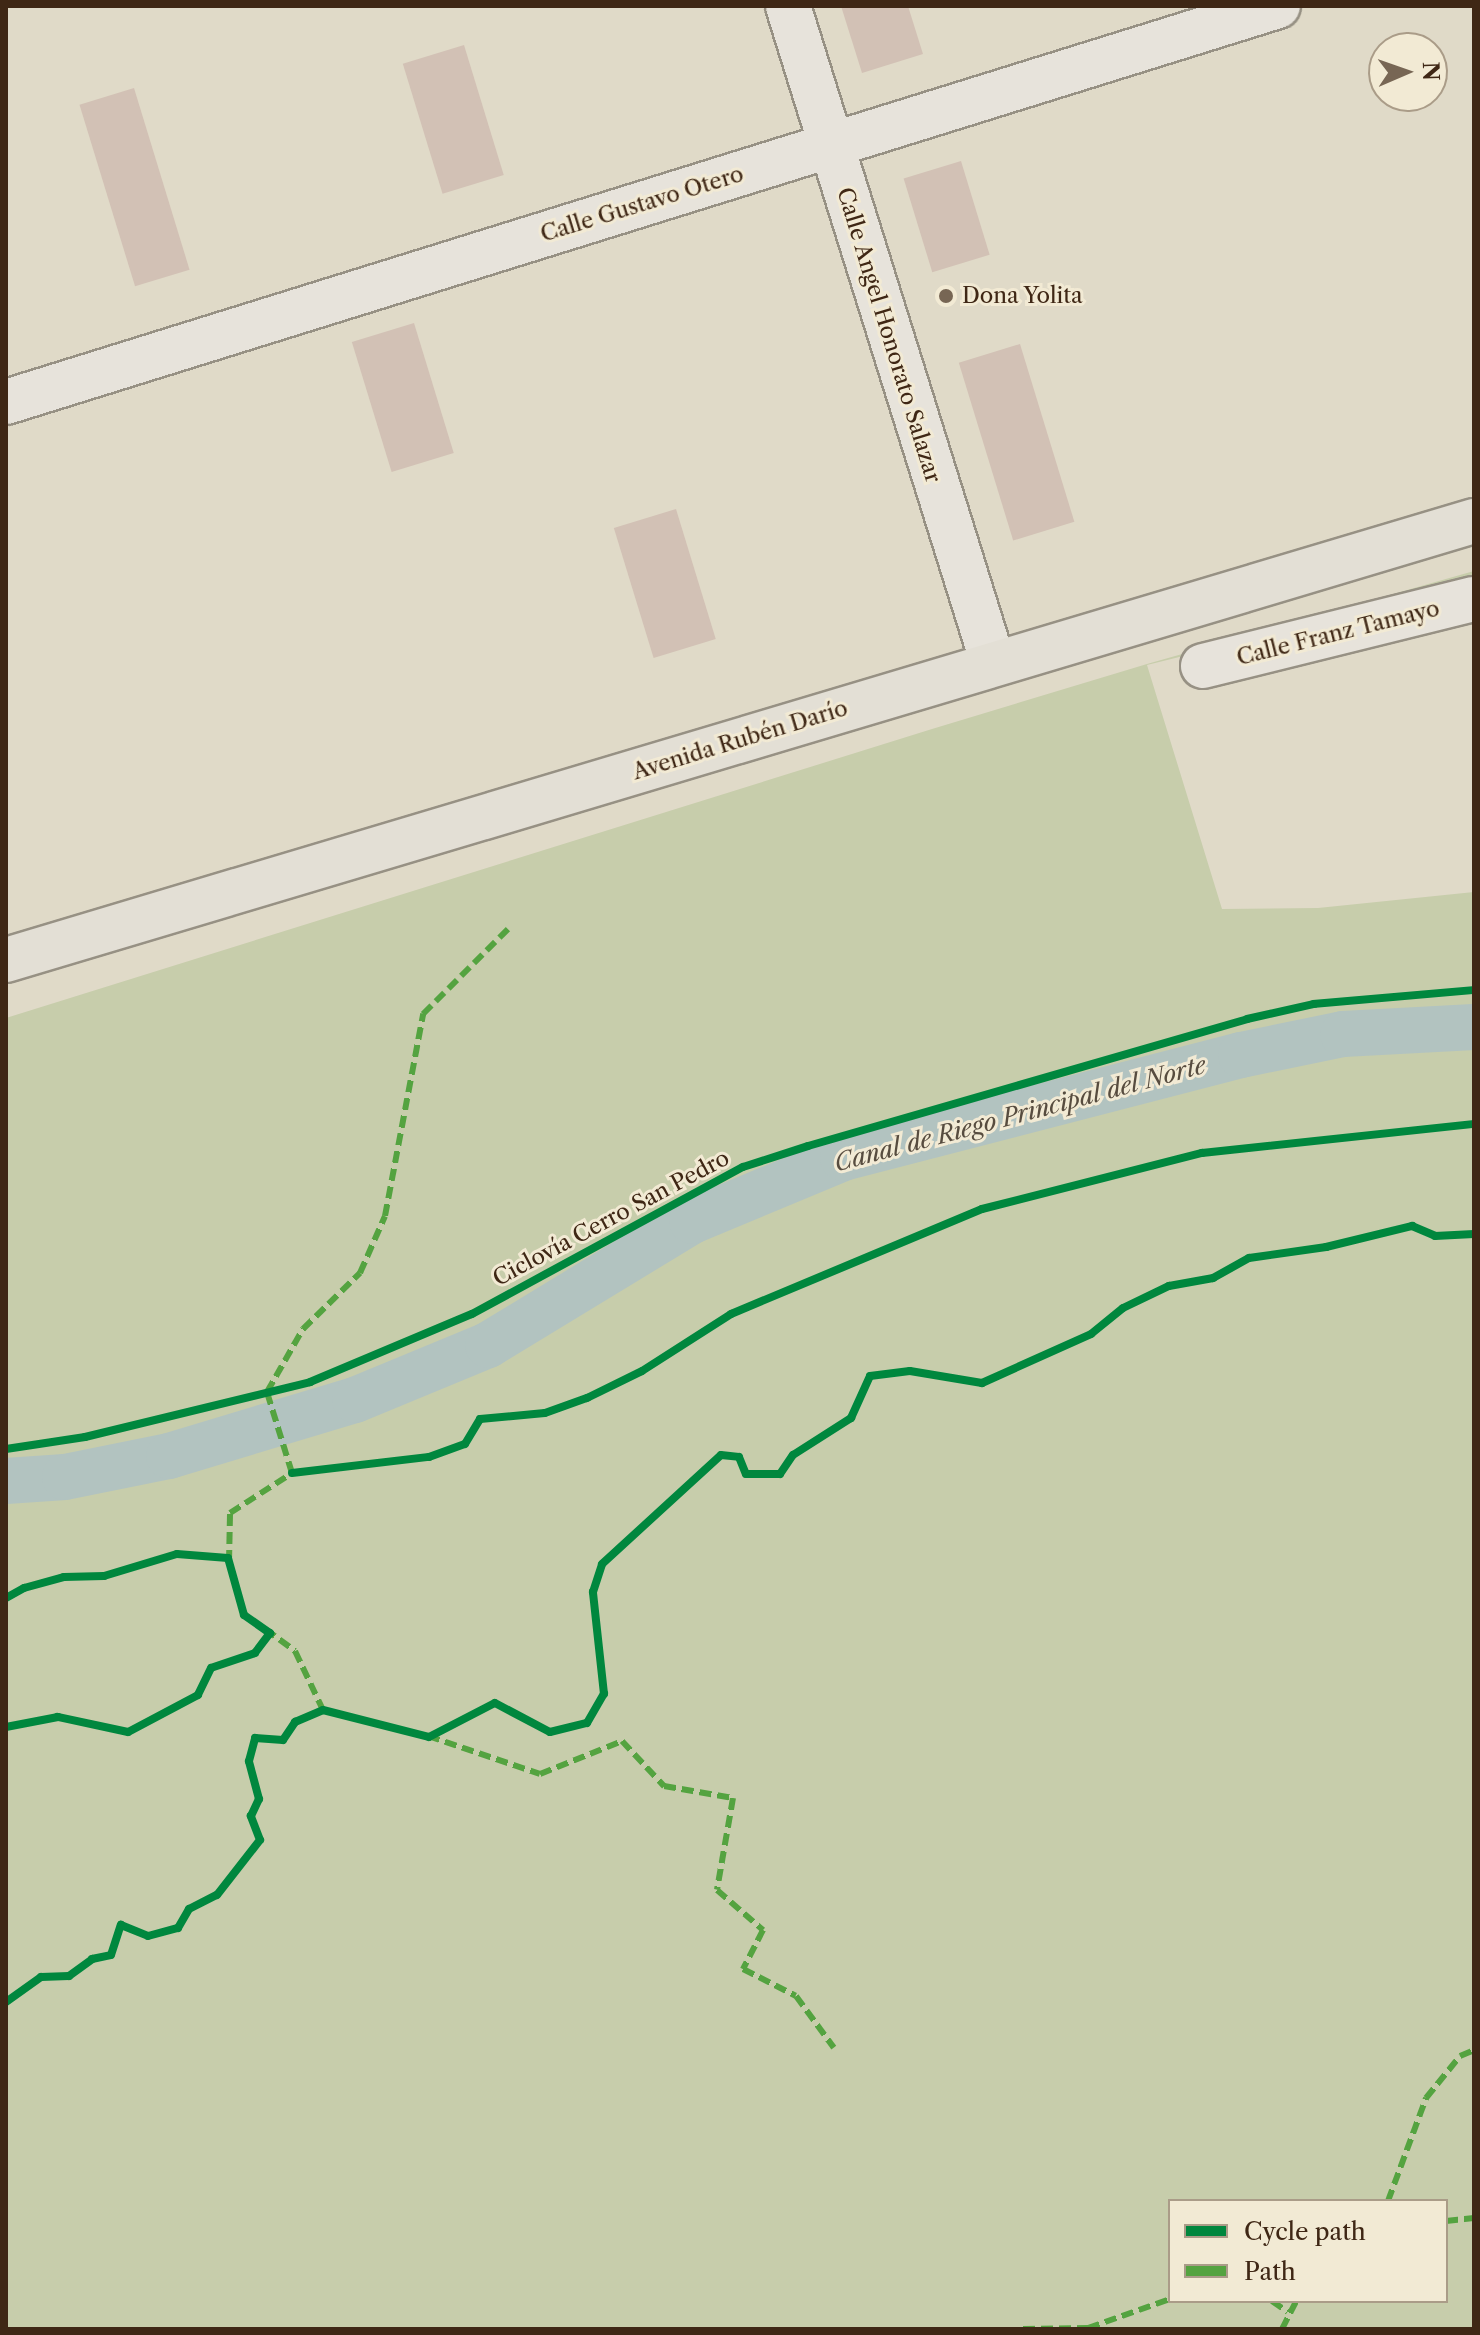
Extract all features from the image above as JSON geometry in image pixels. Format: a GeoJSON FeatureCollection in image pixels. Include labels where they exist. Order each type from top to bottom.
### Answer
{"type":"FeatureCollection","features":[{"type":"Feature","properties":{"kind":"highway","name":"Avenida Rubén Darío"},"geometry":{"type":"LineString","coordinates":[[6,960],[1474,521]]}},
{"type":"Feature","properties":{"kind":"street","name":"Calle Angel Honorato Salazar"},"geometry":{"type":"LineString","coordinates":[[788,6],[829,146],[993,663]]}},
{"type":"Feature","properties":{"kind":"street","name":"Calle Gustavo Otero"},"geometry":{"type":"LineString","coordinates":[[6,402],[1278,6]]}},
{"type":"Feature","properties":{"kind":"street","name":"Calle Franz Tamayo"},"geometry":{"type":"LineString","coordinates":[[1203,666],[1474,599]]}},
{"type":"Feature","properties":{"kind":"green space"},"geometry":{"type":"Polygon","coordinates":[[[1474,571],[1474,584],[1147,665],[1222,909],[1318,908],[1474,892],[1474,2329],[6,2329],[6,1018],[1147,664],[1474,571]]]}},
{"type":"Feature","properties":{"kind":"building"},"geometry":{"type":"Polygon","coordinates":[[[841,6],[908,6],[923,54],[862,73],[841,6]]]}},
{"type":"Feature","properties":{"kind":"building"},"geometry":{"type":"Polygon","coordinates":[[[464,45],[504,175],[443,194],[403,64],[464,45]]]}},
{"type":"Feature","properties":{"kind":"building"},"geometry":{"type":"Polygon","coordinates":[[[134,88],[190,270],[135,286],[79,105],[134,88]]]}},
{"type":"Feature","properties":{"kind":"building"},"geometry":{"type":"Polygon","coordinates":[[[961,161],[990,255],[932,272],[904,179],[961,161]]]}},
{"type":"Feature","properties":{"kind":"building"},"geometry":{"type":"Polygon","coordinates":[[[414,323],[454,453],[392,472],[352,342],[414,323]]]}},
{"type":"Feature","properties":{"kind":"building"},"geometry":{"type":"Polygon","coordinates":[[[1020,344],[1074,522],[1013,541],[959,363],[1020,344]]]}},
{"type":"Feature","properties":{"kind":"building"},"geometry":{"type":"Polygon","coordinates":[[[676,509],[716,639],[654,658],[614,528],[676,509]]]}},
{"type":"Feature","properties":{"kind":"waterway","name":"Canal de Riego Principal del Norte"},"geometry":{"type":"LineString","coordinates":[[6,1481],[65,1477],[169,1456],[355,1400],[488,1345],[692,1221],[843,1158],[1241,1055],[1343,1034],[1474,1027]]}},
{"type":"Feature","properties":{"kind":"marked path"},"geometry":{"type":"LineString","coordinates":[[292,1473],[267,1392],[303,1329],[360,1273],[385,1216],[423,1014],[511,926]]}},
{"type":"Feature","properties":{"kind":"marked path"},"geometry":{"type":"LineString","coordinates":[[229,1562],[230,1513],[292,1473]]}},
{"type":"Feature","properties":{"kind":"marked path"},"geometry":{"type":"LineString","coordinates":[[265,1629],[295,1651],[323,1710]]}},
{"type":"Feature","properties":{"kind":"marked path"},"geometry":{"type":"LineString","coordinates":[[428,1736],[540,1774],[622,1741],[664,1786],[733,1798],[717,1890],[763,1930],[743,1969],[796,1996],[834,2048]]}},
{"type":"Feature","properties":{"kind":"marked path"},"geometry":{"type":"LineString","coordinates":[[1389,2199],[1426,2098],[1460,2056],[1474,2050]]}},
{"type":"Feature","properties":{"kind":"marked path"},"geometry":{"type":"LineString","coordinates":[[1448,2221],[1474,2218]]}},
{"type":"Feature","properties":{"kind":"marked path"},"geometry":{"type":"LineString","coordinates":[[1023,2329],[1088,2328],[1168,2300]]}},
{"type":"Feature","properties":{"kind":"marked path"},"geometry":{"type":"LineString","coordinates":[[1275,2303],[1288,2312]]}},
{"type":"Feature","properties":{"kind":"marked path"},"geometry":{"type":"LineString","coordinates":[[1282,2329],[1295,2303]]}},
{"type":"Feature","properties":{"kind":"cycle path","name":"Ciclovía Cerro San Pedro"},"geometry":{"type":"LineString","coordinates":[[6,1449],[85,1437],[310,1382],[472,1314],[743,1167],[808,1146],[1247,1019],[1314,1004],[1474,990]]}},
{"type":"Feature","properties":{"kind":"cycle path"},"geometry":{"type":"LineString","coordinates":[[292,1473],[429,1457],[465,1444],[480,1419],[545,1413],[587,1398],[642,1371],[731,1314],[982,1209],[1202,1153],[1474,1124]]}},
{"type":"Feature","properties":{"kind":"cycle path"},"geometry":{"type":"LineString","coordinates":[[6,2002],[41,1977],[69,1976],[92,1959],[111,1955],[121,1925],[148,1936],[178,1928],[189,1909],[217,1895],[260,1840],[251,1816],[259,1799],[249,1761],[255,1738],[283,1740],[295,1722],[323,1710],[429,1737],[495,1703],[550,1732],[587,1723],[604,1694],[593,1592],[602,1564],[721,1455],[739,1457],[746,1474],[780,1474],[793,1455],[851,1418],[870,1376],[910,1371],[982,1383],[1091,1334],[1123,1308],[1169,1286],[1213,1278],[1249,1258],[1326,1247],[1412,1226],[1435,1236],[1474,1234]]}},
{"type":"Feature","properties":{"kind":"cycle path"},"geometry":{"type":"LineString","coordinates":[[6,1598],[24,1588],[64,1577],[104,1576],[177,1554],[228,1558],[244,1615],[270,1633],[255,1653],[211,1668],[198,1695],[128,1732],[58,1717],[6,1727]]}},
{"type":"Feature","properties":{"kind":"place","name":"Dona Yolita"},"geometry":{"type":"Point","coordinates":[946,296]}}]}
